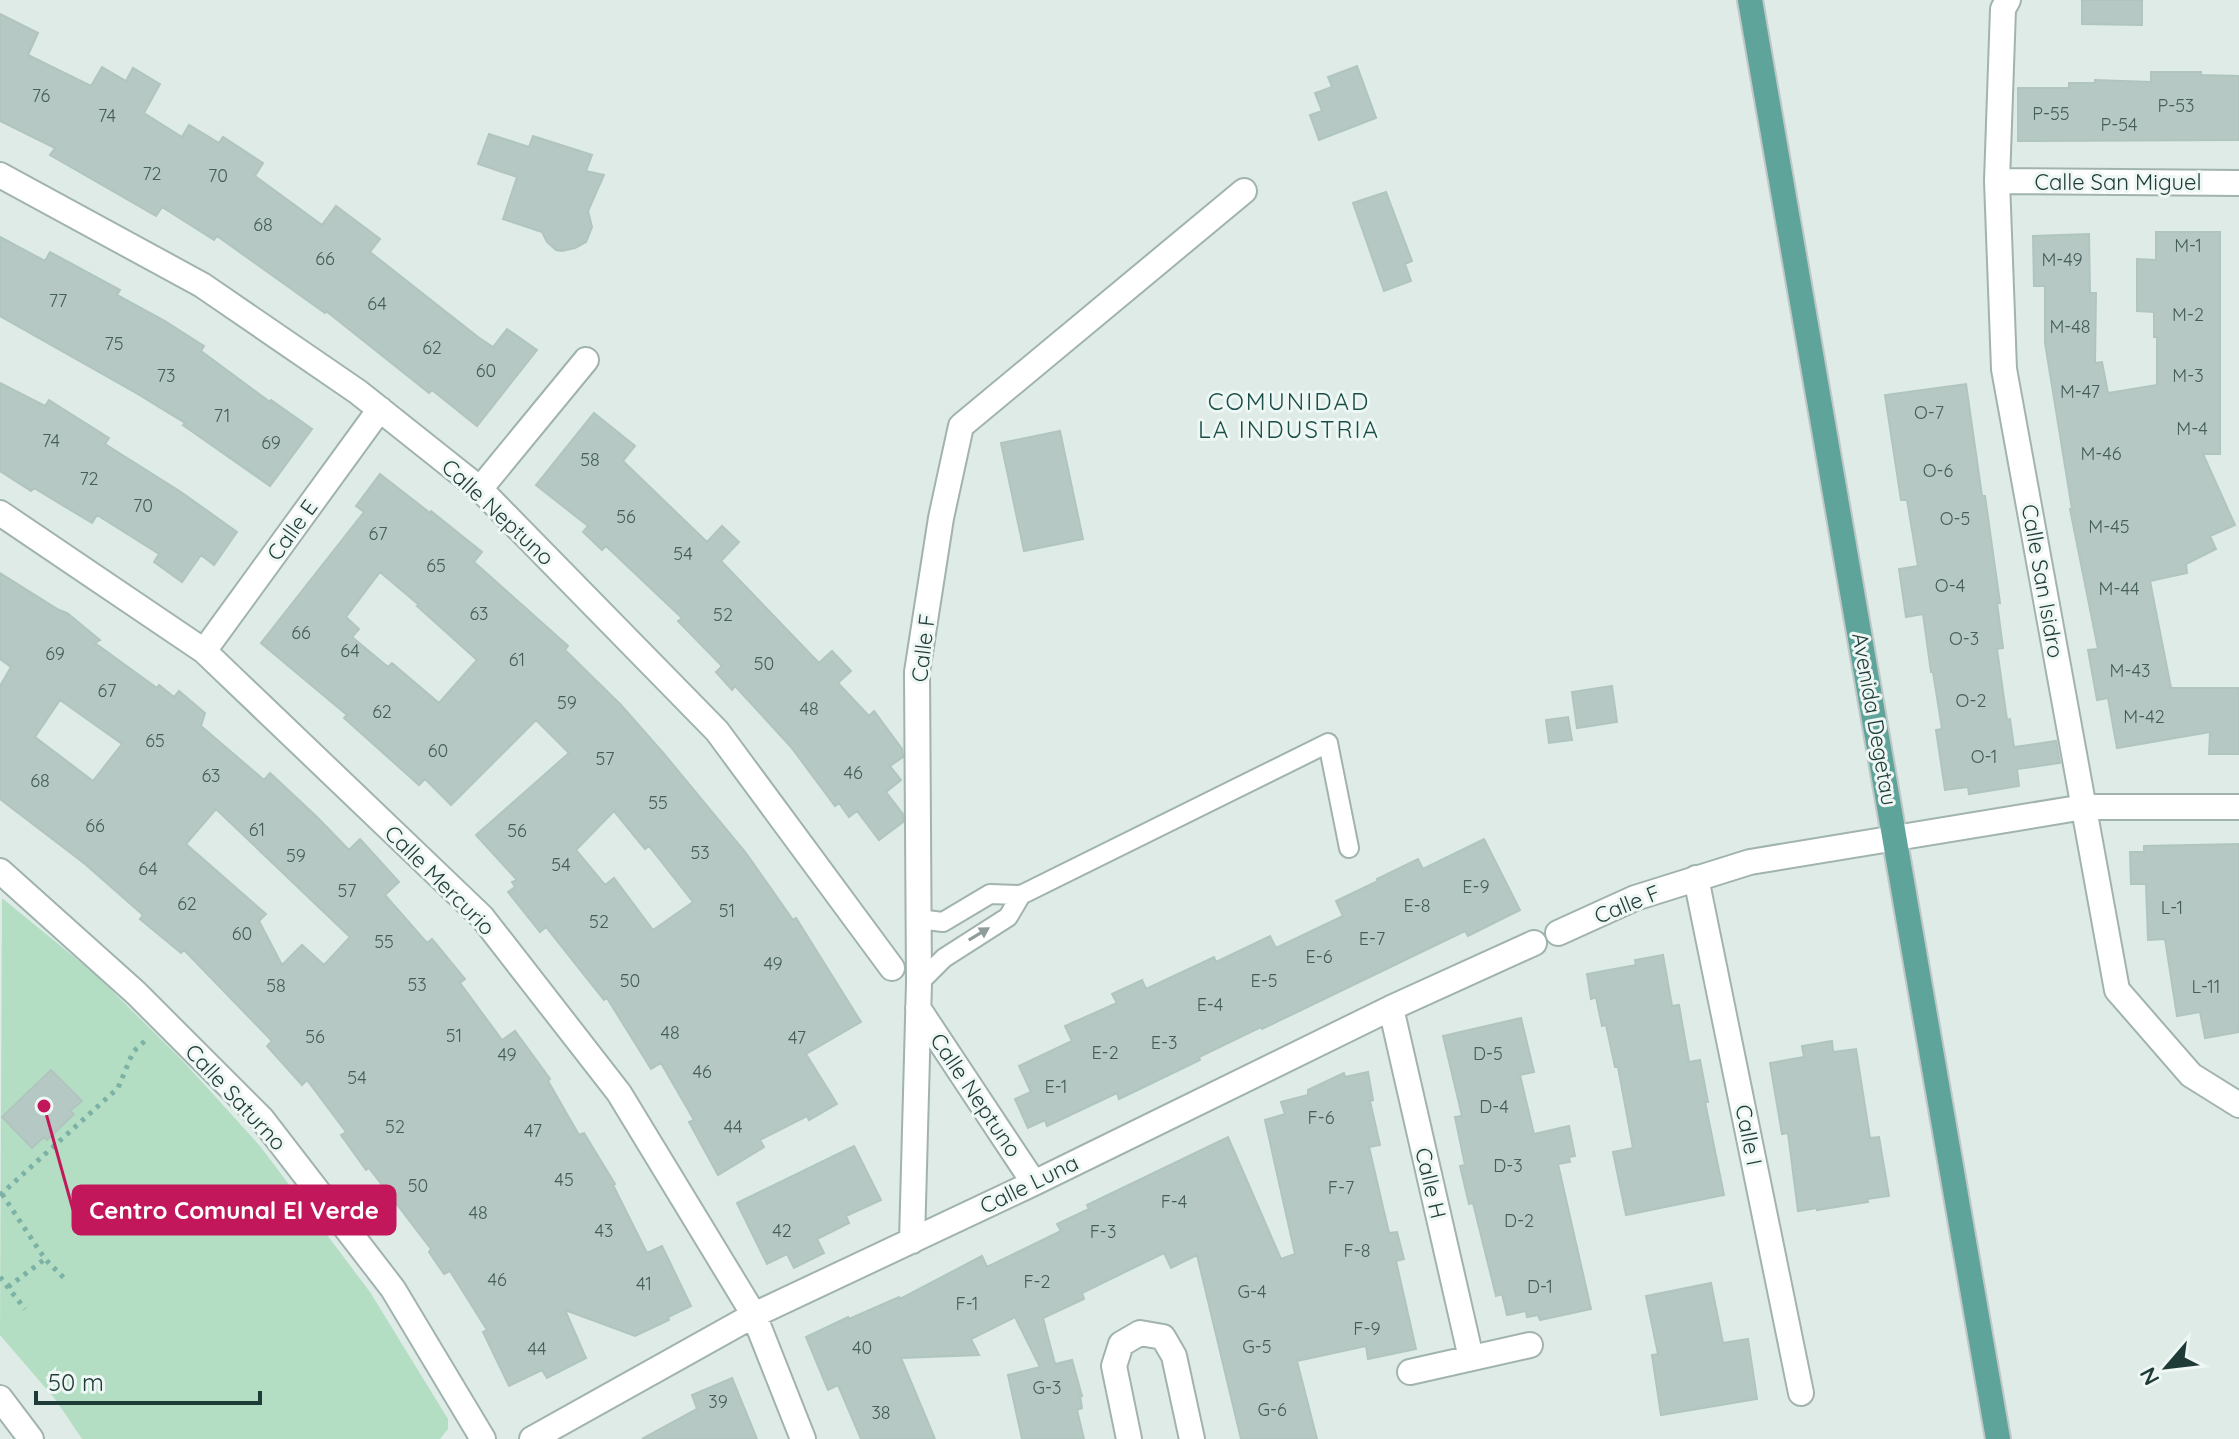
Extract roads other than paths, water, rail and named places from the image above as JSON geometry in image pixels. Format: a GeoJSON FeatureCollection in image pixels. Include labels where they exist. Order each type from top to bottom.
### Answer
{"type":"FeatureCollection","features":[{"type":"Feature","properties":{"kind":"main road","name":"Avenida Degetau"},"geometry":{"type":"LineString","coordinates":[[1750,0],[1998,1439]]}},
{"type":"Feature","properties":{"kind":"street","name":"Calle San Isidro"},"geometry":{"type":"LineString","coordinates":[[2008,0],[2003,9],[1997,181],[2004,369],[2117,990],[2191,1075],[2239,1105]]}},
{"type":"Feature","properties":{"kind":"street","name":"Calle Neptuno"},"geometry":{"type":"LineString","coordinates":[[0,175],[202,285],[358,392],[480,489],[717,731],[892,968]]}},
{"type":"Feature","properties":{"kind":"street","name":"Calle San Miguel"},"geometry":{"type":"LineString","coordinates":[[1997,181],[2239,183]]}},
{"type":"Feature","properties":{"kind":"street","name":"Calle F"},"geometry":{"type":"LineString","coordinates":[[912,1241],[919,983],[917,672],[941,518],[961,426],[1244,191]]}},
{"type":"Feature","properties":{"kind":"street"},"geometry":{"type":"LineString","coordinates":[[480,489],[586,360]]}},
{"type":"Feature","properties":{"kind":"street","name":"Calle E"},"geometry":{"type":"LineString","coordinates":[[204,651],[380,409]]}},
{"type":"Feature","properties":{"kind":"street","name":"Calle Mercurio"},"geometry":{"type":"LineString","coordinates":[[0,513],[204,651],[482,917],[619,1093],[754,1315],[803,1439]]}},
{"type":"Feature","properties":{"kind":"street","name":"Calle F"},"geometry":{"type":"LineString","coordinates":[[1558,933],[1635,898],[1750,862],[2084,807],[2239,807]]}},
{"type":"Feature","properties":{"kind":"street","name":"Calle Saturno"},"geometry":{"type":"LineString","coordinates":[[0,871],[136,993],[262,1119],[384,1276],[483,1439]]}},
{"type":"Feature","properties":{"kind":"street","name":"Calle I"},"geometry":{"type":"LineString","coordinates":[[1696,878],[1801,1393]]}},
{"type":"Feature","properties":{"kind":"street","name":"Calle Luna"},"geometry":{"type":"LineString","coordinates":[[532,1439],[754,1315],[1034,1183],[1391,1008],[1534,943]]}},
{"type":"Feature","properties":{"kind":"street","name":"Calle Neptuno"},"geometry":{"type":"LineString","coordinates":[[918,1008],[1034,1183]]}},
{"type":"Feature","properties":{"kind":"street","name":"Calle H"},"geometry":{"type":"LineString","coordinates":[[1391,1008],[1471,1358]]}},
{"type":"Feature","properties":{"kind":"street"},"geometry":{"type":"LineString","coordinates":[[1129,1439],[1114,1366],[1121,1344],[1140,1333],[1163,1337],[1174,1356],[1192,1439]]}},
{"type":"Feature","properties":{"kind":"street"},"geometry":{"type":"LineString","coordinates":[[1410,1372],[1530,1345]]}},
{"type":"Feature","properties":{"kind":"street"},"geometry":{"type":"LineString","coordinates":[[0,1398],[31,1439]]}},
{"type":"Feature","properties":{"kind":"lane"},"geometry":{"type":"LineString","coordinates":[[918,919],[943,922],[990,894],[1021,895],[1328,743],[1349,848]]}},
{"type":"Feature","properties":{"kind":"lane"},"geometry":{"type":"LineString","coordinates":[[919,983],[944,958],[1008,917],[1021,895]]}},
{"type":"Feature","properties":{"kind":"place","name":"Centro Comunal El Verde"},"geometry":{"type":"Point","coordinates":[44,1106]}},
{"type":"Feature","properties":{"kind":"district","name":"COMUNIDAD LA INDUSTRIA"},"geometry":{"type":"Point","coordinates":[1289,416]}}]}
